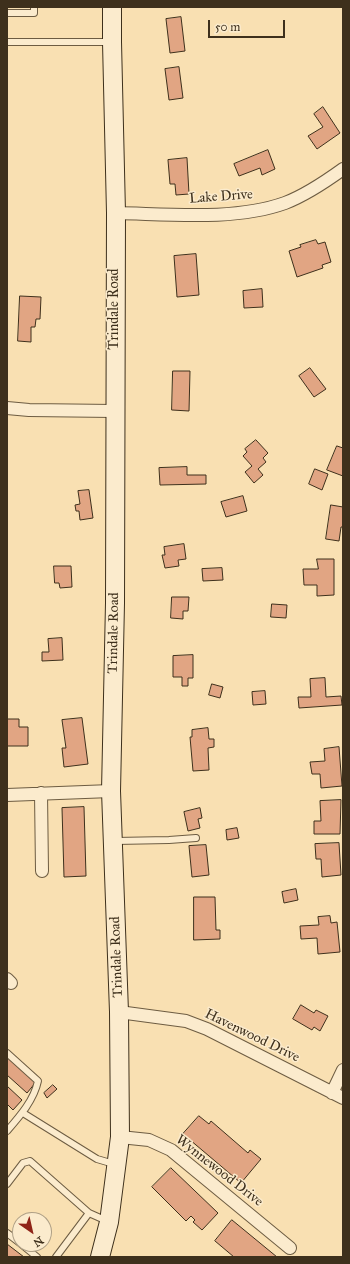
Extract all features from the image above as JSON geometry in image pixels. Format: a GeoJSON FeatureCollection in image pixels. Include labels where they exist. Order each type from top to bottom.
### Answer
{"type":"FeatureCollection","features":[{"type":"Feature","properties":{"kind":"main road","name":"Trindale Road"},"geometry":{"type":"LineString","coordinates":[[100,1257],[109,1222],[118,1164],[120,1137],[119,1012],[111,791],[115,603],[114,411],[116,213],[112,7]]}},
{"type":"Feature","properties":{"kind":"street","name":"Lake Drive"},"geometry":{"type":"LineString","coordinates":[[116,213],[210,215],[245,213],[285,203],[317,187],[343,169]]}},
{"type":"Feature","properties":{"kind":"street"},"geometry":{"type":"LineString","coordinates":[[7,408],[29,410],[114,411]]}},
{"type":"Feature","properties":{"kind":"street"},"geometry":{"type":"LineString","coordinates":[[7,795],[111,791]]}},
{"type":"Feature","properties":{"kind":"street"},"geometry":{"type":"LineString","coordinates":[[41,793],[42,871]]}},
{"type":"Feature","properties":{"kind":"street","name":"Havenwood Drive"},"geometry":{"type":"LineString","coordinates":[[119,1012],[186,1021],[207,1029],[338,1096]]}},
{"type":"Feature","properties":{"kind":"street"},"geometry":{"type":"LineString","coordinates":[[338,1096],[343,1070]]}},
{"type":"Feature","properties":{"kind":"street","name":"Wynnewood Drive"},"geometry":{"type":"LineString","coordinates":[[120,1137],[149,1140],[170,1150],[290,1248]]}},
{"type":"Feature","properties":{"kind":"lane"},"geometry":{"type":"LineString","coordinates":[[7,13],[34,13],[34,7]]}},
{"type":"Feature","properties":{"kind":"lane"},"geometry":{"type":"LineString","coordinates":[[7,42],[112,42]]}},
{"type":"Feature","properties":{"kind":"lane"},"geometry":{"type":"LineString","coordinates":[[113,842],[196,838]]}},
{"type":"Feature","properties":{"kind":"lane"},"geometry":{"type":"LineString","coordinates":[[7,1053],[38,1081],[36,1090],[23,1113],[7,1131]]}},
{"type":"Feature","properties":{"kind":"lane"},"geometry":{"type":"LineString","coordinates":[[23,1113],[97,1159],[118,1164]]}},
{"type":"Feature","properties":{"kind":"lane"},"geometry":{"type":"LineString","coordinates":[[7,1184],[24,1163],[30,1161],[89,1213],[109,1222]]}},
{"type":"Feature","properties":{"kind":"lane"},"geometry":{"type":"LineString","coordinates":[[56,1257],[89,1213]]}},
{"type":"Feature","properties":{"kind":"building"},"geometry":{"type":"Polygon","coordinates":[[[181,17],[185,51],[170,53],[166,19],[181,17]]]}},
{"type":"Feature","properties":{"kind":"building"},"geometry":{"type":"Polygon","coordinates":[[[179,67],[183,98],[169,100],[165,69],[179,67]]]}},
{"type":"Feature","properties":{"kind":"building"},"geometry":{"type":"Polygon","coordinates":[[[323,107],[340,133],[317,149],[308,136],[323,127],[314,114],[323,107]]]}},
{"type":"Feature","properties":{"kind":"building"},"geometry":{"type":"Polygon","coordinates":[[[268,150],[275,169],[262,175],[260,168],[239,176],[234,164],[268,150]]]}},
{"type":"Feature","properties":{"kind":"building"},"geometry":{"type":"Polygon","coordinates":[[[187,158],[189,194],[176,195],[175,184],[170,184],[168,160],[187,158]]]}},
{"type":"Feature","properties":{"kind":"building"},"geometry":{"type":"Polygon","coordinates":[[[316,240],[318,244],[325,242],[331,262],[322,265],[323,268],[297,277],[289,251],[301,247],[300,245],[316,240]]]}},
{"type":"Feature","properties":{"kind":"building"},"geometry":{"type":"Polygon","coordinates":[[[196,254],[199,295],[177,297],[174,256],[196,254]]]}},
{"type":"Feature","properties":{"kind":"building"},"geometry":{"type":"Polygon","coordinates":[[[262,289],[263,307],[244,308],[243,291],[262,289]]]}},
{"type":"Feature","properties":{"kind":"building"},"geometry":{"type":"Polygon","coordinates":[[[20,296],[41,297],[40,319],[36,319],[35,327],[31,327],[31,342],[18,341],[20,296]]]}},
{"type":"Feature","properties":{"kind":"building"},"geometry":{"type":"Polygon","coordinates":[[[310,368],[326,389],[314,397],[299,376],[310,368]]]}},
{"type":"Feature","properties":{"kind":"building"},"geometry":{"type":"Polygon","coordinates":[[[173,371],[190,371],[189,411],[172,410],[173,371]]]}},
{"type":"Feature","properties":{"kind":"building"},"geometry":{"type":"Polygon","coordinates":[[[256,440],[268,453],[263,458],[266,462],[258,469],[263,475],[254,483],[245,472],[252,466],[243,456],[247,452],[245,449],[256,440]]]}},
{"type":"Feature","properties":{"kind":"building"},"geometry":{"type":"Polygon","coordinates":[[[337,446],[343,448],[343,476],[327,470],[337,446]]]}},
{"type":"Feature","properties":{"kind":"building"},"geometry":{"type":"Polygon","coordinates":[[[187,467],[187,475],[206,475],[206,484],[160,485],[159,468],[187,467]]]}},
{"type":"Feature","properties":{"kind":"building"},"geometry":{"type":"Polygon","coordinates":[[[315,469],[328,474],[322,490],[309,484],[315,469]]]}},
{"type":"Feature","properties":{"kind":"building"},"geometry":{"type":"Polygon","coordinates":[[[89,490],[93,518],[80,520],[79,511],[76,511],[75,505],[80,504],[78,491],[89,490]]]}},
{"type":"Feature","properties":{"kind":"building"},"geometry":{"type":"Polygon","coordinates":[[[243,496],[247,511],[226,517],[221,502],[243,496]]]}},
{"type":"Feature","properties":{"kind":"building"},"geometry":{"type":"Polygon","coordinates":[[[331,505],[343,507],[343,527],[341,527],[339,541],[326,539],[331,505]]]}},
{"type":"Feature","properties":{"kind":"building"},"geometry":{"type":"Polygon","coordinates":[[[184,544],[186,559],[178,560],[179,566],[165,568],[162,555],[165,555],[164,547],[184,544]]]}},
{"type":"Feature","properties":{"kind":"building"},"geometry":{"type":"Polygon","coordinates":[[[317,559],[334,559],[334,595],[317,596],[317,585],[304,585],[303,569],[318,569],[317,559]]]}},
{"type":"Feature","properties":{"kind":"building"},"geometry":{"type":"Polygon","coordinates":[[[54,566],[71,566],[72,587],[60,588],[59,583],[55,583],[54,566]]]}},
{"type":"Feature","properties":{"kind":"building"},"geometry":{"type":"Polygon","coordinates":[[[222,568],[223,580],[203,581],[202,569],[222,568]]]}},
{"type":"Feature","properties":{"kind":"building"},"geometry":{"type":"Polygon","coordinates":[[[172,597],[189,597],[188,611],[183,611],[183,619],[171,618],[172,597]]]}},
{"type":"Feature","properties":{"kind":"building"},"geometry":{"type":"Polygon","coordinates":[[[272,604],[287,605],[286,618],[271,617],[272,604]]]}},
{"type":"Feature","properties":{"kind":"building"},"geometry":{"type":"Polygon","coordinates":[[[62,638],[63,660],[42,661],[42,652],[49,652],[48,639],[62,638]]]}},
{"type":"Feature","properties":{"kind":"building"},"geometry":{"type":"Polygon","coordinates":[[[193,655],[193,678],[188,678],[188,686],[182,686],[182,677],[173,677],[173,656],[193,655]]]}},
{"type":"Feature","properties":{"kind":"building"},"geometry":{"type":"Polygon","coordinates":[[[325,678],[326,697],[341,696],[342,705],[299,708],[298,697],[311,697],[310,679],[325,678]]]}},
{"type":"Feature","properties":{"kind":"building"},"geometry":{"type":"Polygon","coordinates":[[[212,684],[223,687],[220,698],[209,695],[212,684]]]}},
{"type":"Feature","properties":{"kind":"building"},"geometry":{"type":"Polygon","coordinates":[[[265,691],[266,704],[253,705],[252,692],[265,691]]]}},
{"type":"Feature","properties":{"kind":"building"},"geometry":{"type":"Polygon","coordinates":[[[82,718],[88,764],[64,767],[62,748],[66,748],[62,720],[82,718]]]}},
{"type":"Feature","properties":{"kind":"building"},"geometry":{"type":"Polygon","coordinates":[[[7,719],[19,719],[19,727],[28,727],[28,746],[7,746],[7,719]]]}},
{"type":"Feature","properties":{"kind":"building"},"geometry":{"type":"Polygon","coordinates":[[[208,728],[209,739],[214,739],[214,747],[208,748],[209,770],[193,771],[190,737],[192,737],[192,730],[208,728]]]}},
{"type":"Feature","properties":{"kind":"building"},"geometry":{"type":"Polygon","coordinates":[[[339,747],[342,786],[321,788],[320,774],[312,774],[310,762],[325,761],[324,749],[339,747]]]}},
{"type":"Feature","properties":{"kind":"building"},"geometry":{"type":"Polygon","coordinates":[[[341,800],[340,834],[314,834],[314,821],[321,821],[320,801],[341,800]]]}},
{"type":"Feature","properties":{"kind":"building"},"geometry":{"type":"Polygon","coordinates":[[[84,807],[86,876],[64,877],[62,808],[84,807]]]}},
{"type":"Feature","properties":{"kind":"building"},"geometry":{"type":"Polygon","coordinates":[[[200,808],[202,818],[198,819],[200,828],[188,831],[184,812],[200,808]]]}},
{"type":"Feature","properties":{"kind":"building"},"geometry":{"type":"Polygon","coordinates":[[[237,828],[239,838],[227,840],[226,830],[237,828]]]}},
{"type":"Feature","properties":{"kind":"building"},"geometry":{"type":"Polygon","coordinates":[[[339,843],[341,875],[322,877],[321,859],[316,859],[315,844],[339,843]]]}},
{"type":"Feature","properties":{"kind":"building"},"geometry":{"type":"Polygon","coordinates":[[[206,845],[209,875],[192,877],[189,846],[206,845]]]}},
{"type":"Feature","properties":{"kind":"building"},"geometry":{"type":"Polygon","coordinates":[[[296,889],[298,900],[284,903],[282,892],[296,889]]]}},
{"type":"Feature","properties":{"kind":"building"},"geometry":{"type":"Polygon","coordinates":[[[194,897],[215,897],[216,930],[220,930],[220,939],[194,940],[194,897]]]}},
{"type":"Feature","properties":{"kind":"building"},"geometry":{"type":"Polygon","coordinates":[[[330,916],[331,923],[337,922],[340,952],[318,954],[317,938],[301,939],[300,926],[319,925],[318,917],[330,916]]]}},
{"type":"Feature","properties":{"kind":"building"},"geometry":{"type":"Polygon","coordinates":[[[301,1005],[314,1013],[316,1010],[328,1016],[320,1031],[314,1027],[312,1030],[293,1019],[301,1005]]]}},
{"type":"Feature","properties":{"kind":"building"},"geometry":{"type":"Polygon","coordinates":[[[7,1057],[36,1082],[27,1093],[7,1075],[7,1057]]]}},
{"type":"Feature","properties":{"kind":"building"},"geometry":{"type":"Polygon","coordinates":[[[53,1085],[57,1089],[47,1098],[44,1093],[53,1085]]]}},
{"type":"Feature","properties":{"kind":"building"},"geometry":{"type":"Polygon","coordinates":[[[7,1086],[22,1100],[13,1110],[7,1104],[7,1086]]]}},
{"type":"Feature","properties":{"kind":"building"},"geometry":{"type":"Polygon","coordinates":[[[199,1116],[209,1124],[211,1121],[248,1153],[250,1150],[261,1159],[241,1183],[183,1134],[199,1116]]]}},
{"type":"Feature","properties":{"kind":"building"},"geometry":{"type":"Polygon","coordinates":[[[171,1168],[218,1213],[202,1230],[193,1222],[195,1220],[191,1216],[186,1221],[152,1187],[171,1168]]]}},
{"type":"Feature","properties":{"kind":"building"},"geometry":{"type":"Polygon","coordinates":[[[232,1220],[277,1257],[234,1257],[215,1241],[232,1220]]]}},
{"type":"Feature","properties":{"kind":"building"},"geometry":{"type":"Polygon","coordinates":[[[7,1244],[12,1248],[12,1252],[17,1252],[24,1257],[7,1257],[7,1244]]]}}]}
